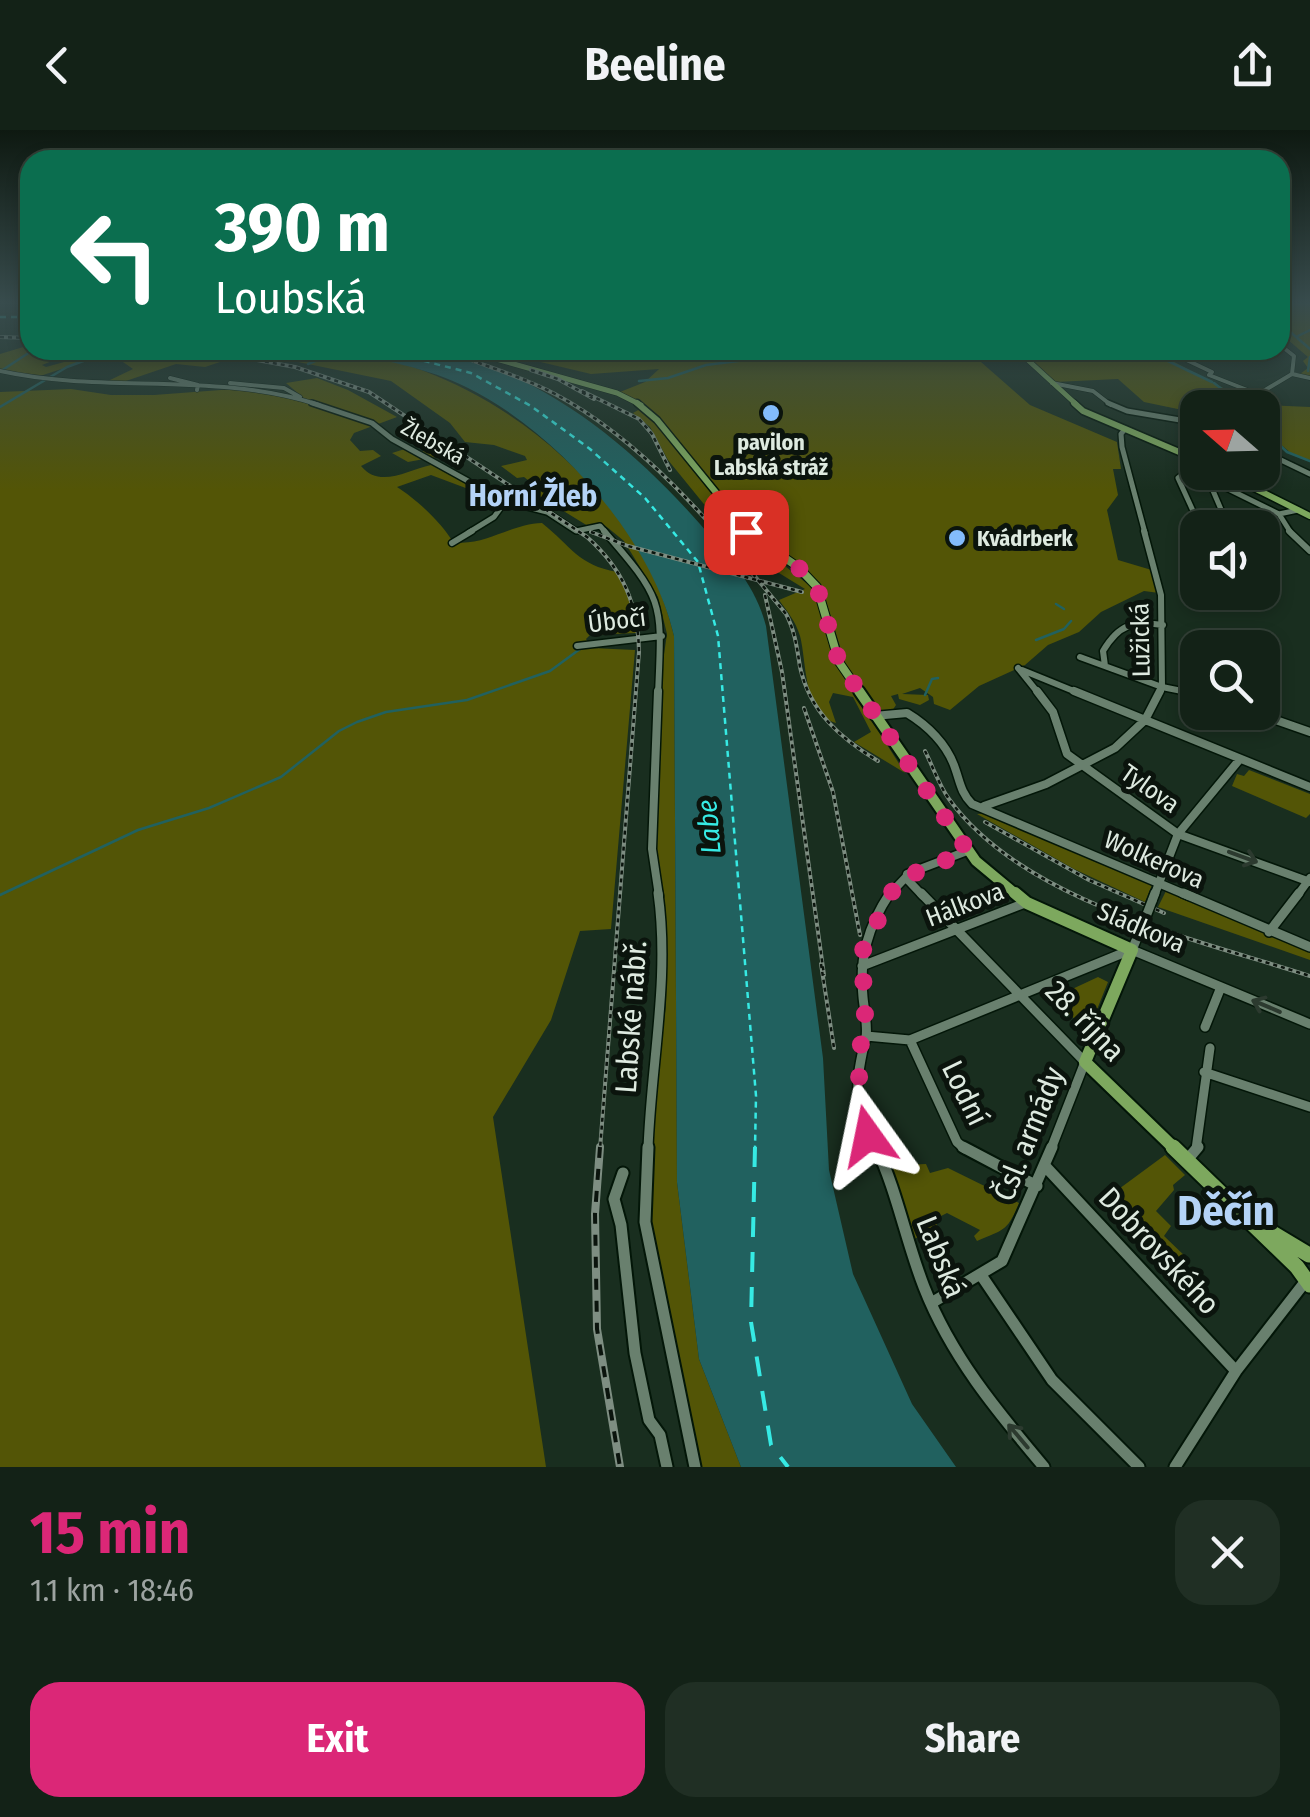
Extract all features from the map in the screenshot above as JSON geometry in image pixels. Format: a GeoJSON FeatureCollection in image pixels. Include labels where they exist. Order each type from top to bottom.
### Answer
{"type":"FeatureCollection","features":[{"type":"Feature","properties":{"kind":"main road","name":"Sládkova"},"geometry":{"type":"LineString","coordinates":[[515,364],[621,394],[644,408],[746,532],[798,567],[817,587],[825,605],[834,651],[968,851],[1027,903],[1132,950]]}},
{"type":"Feature","properties":{"kind":"main road"},"geometry":{"type":"LineString","coordinates":[[1032,364],[1083,411],[1123,432],[1180,452]]}},
{"type":"Feature","properties":{"kind":"main road"},"geometry":{"type":"LineString","coordinates":[[1258,490],[1310,516]]}},
{"type":"Feature","properties":{"kind":"main road","name":"Čsl. armády"},"geometry":{"type":"LineString","coordinates":[[1085,1062],[1132,950]]}},
{"type":"Feature","properties":{"kind":"main road","name":"28. října"},"geometry":{"type":"LineString","coordinates":[[1085,1062],[1227,1201],[1306,1269]]}},
{"type":"Feature","properties":{"kind":"street"},"geometry":{"type":"LineString","coordinates":[[1199,364],[1212,372],[1208,375],[1247,390]]}},
{"type":"Feature","properties":{"kind":"street"},"geometry":{"type":"LineString","coordinates":[[1266,390],[1286,381],[1293,364]]}},
{"type":"Feature","properties":{"kind":"street","name":"Žlebská"},"geometry":{"type":"LineString","coordinates":[[0,371],[41,380],[253,391],[304,400],[372,423],[484,496],[548,512],[576,532],[600,526]]}},
{"type":"Feature","properties":{"kind":"street"},"geometry":{"type":"LineString","coordinates":[[1292,374],[1310,378]]}},
{"type":"Feature","properties":{"kind":"street","name":"Žlebská"},"geometry":{"type":"LineString","coordinates":[[170,378],[198,385],[197,390]]}},
{"type":"Feature","properties":{"kind":"street"},"geometry":{"type":"LineString","coordinates":[[1052,383],[1066,382],[1093,391],[1127,411],[1180,420]]}},
{"type":"Feature","properties":{"kind":"street","name":"Žlebská"},"geometry":{"type":"LineString","coordinates":[[230,383],[284,388],[304,400]]}},
{"type":"Feature","properties":{"kind":"street","name":"Lužická"},"geometry":{"type":"LineString","coordinates":[[984,806],[1046,784],[1078,764],[1087,764],[1116,748],[1145,720],[1162,687],[1161,595],[1123,432]]}},
{"type":"Feature","properties":{"kind":"street"},"geometry":{"type":"LineString","coordinates":[[1280,460],[1310,474]]}},
{"type":"Feature","properties":{"kind":"street"},"geometry":{"type":"LineString","coordinates":[[1230,490],[1271,510]]}},
{"type":"Feature","properties":{"kind":"street"},"geometry":{"type":"LineString","coordinates":[[452,544],[494,517],[505,502]]}},
{"type":"Feature","properties":{"kind":"street"},"geometry":{"type":"LineString","coordinates":[[1280,514],[1298,510]]}},
{"type":"Feature","properties":{"kind":"street"},"geometry":{"type":"LineString","coordinates":[[1280,516],[1294,537],[1310,551]]}},
{"type":"Feature","properties":{"kind":"street","name":"Labské nábř."},"geometry":{"type":"LineString","coordinates":[[600,526],[632,559],[656,597],[662,636],[652,849],[664,934],[664,986],[650,1084],[645,1222],[696,1467]]}},
{"type":"Feature","properties":{"kind":"street"},"geometry":{"type":"LineString","coordinates":[[1104,666],[1103,651],[1121,625],[1163,624]]}},
{"type":"Feature","properties":{"kind":"street","name":"Úbočí"},"geometry":{"type":"LineString","coordinates":[[577,646],[662,636]]}},
{"type":"Feature","properties":{"kind":"street"},"geometry":{"type":"LineString","coordinates":[[1080,657],[1180,690]]}},
{"type":"Feature","properties":{"kind":"street","name":"Tylova"},"geometry":{"type":"LineString","coordinates":[[1145,720],[1018,668],[1053,712],[1067,754],[1078,764],[1178,834],[1309,880]]}},
{"type":"Feature","properties":{"kind":"street"},"geometry":{"type":"LineString","coordinates":[[874,716],[906,713],[918,720],[952,759],[962,796],[984,806]]}},
{"type":"Feature","properties":{"kind":"street"},"geometry":{"type":"LineString","coordinates":[[1145,720],[1310,787]]}},
{"type":"Feature","properties":{"kind":"street"},"geometry":{"type":"LineString","coordinates":[[1280,721],[1310,732]]}},
{"type":"Feature","properties":{"kind":"street"},"geometry":{"type":"LineString","coordinates":[[866,1036],[910,1040],[1132,950],[1178,834],[1240,759]]}},
{"type":"Feature","properties":{"kind":"street","name":"Wolkerova"},"geometry":{"type":"LineString","coordinates":[[984,806],[1310,947]]}},
{"type":"Feature","properties":{"kind":"street"},"geometry":{"type":"LineString","coordinates":[[907,877],[968,851]]}},
{"type":"Feature","properties":{"kind":"street","name":"28. října"},"geometry":{"type":"LineString","coordinates":[[907,877],[1085,1062]]}},
{"type":"Feature","properties":{"kind":"street","name":"Labská"},"geometry":{"type":"LineString","coordinates":[[907,877],[898,880],[884,902],[862,952],[866,1036],[861,1042],[858,1080],[860,1119],[880,1153],[899,1225],[944,1332],[992,1406],[1044,1467]]}},
{"type":"Feature","properties":{"kind":"street"},"geometry":{"type":"LineString","coordinates":[[1269,932],[1309,880]]}},
{"type":"Feature","properties":{"kind":"street","name":"Hálkova"},"geometry":{"type":"LineString","coordinates":[[862,966],[1027,903]]}},
{"type":"Feature","properties":{"kind":"street","name":"Sládkova"},"geometry":{"type":"LineString","coordinates":[[1132,950],[1310,1024]]}},
{"type":"Feature","properties":{"kind":"street"},"geometry":{"type":"LineString","coordinates":[[1204,1027],[1221,987]]}},
{"type":"Feature","properties":{"kind":"street","name":"Lodní"},"geometry":{"type":"LineString","coordinates":[[910,1040],[957,1142],[972,1155],[1037,1186]]}},
{"type":"Feature","properties":{"kind":"street"},"geometry":{"type":"LineString","coordinates":[[1187,1160],[1199,1146],[1204,1072],[1210,1048]]}},
{"type":"Feature","properties":{"kind":"street","name":"Čsl. armády"},"geometry":{"type":"LineString","coordinates":[[933,1302],[1002,1261],[1037,1186],[1085,1062]]}},
{"type":"Feature","properties":{"kind":"street"},"geometry":{"type":"LineString","coordinates":[[1204,1072],[1310,1107]]}},
{"type":"Feature","properties":{"kind":"street","name":"Dobrovského"},"geometry":{"type":"LineString","coordinates":[[1045,1166],[1236,1370]]}},
{"type":"Feature","properties":{"kind":"street"},"geometry":{"type":"LineString","coordinates":[[623,1173],[613,1210],[622,1225],[635,1353],[649,1420],[660,1435],[667,1467]]}},
{"type":"Feature","properties":{"kind":"street"},"geometry":{"type":"LineString","coordinates":[[1175,1467],[1306,1269]]}},
{"type":"Feature","properties":{"kind":"street","name":"Labská"},"geometry":{"type":"LineString","coordinates":[[980,1275],[1052,1380],[1139,1467]]}},
{"type":"Feature","properties":{"kind":"shaded area"},"geometry":{"type":"Polygon","coordinates":[[[0,364],[75,364],[37,377],[0,370],[0,364]]]}},
{"type":"Feature","properties":{"kind":"shaded area"},"geometry":{"type":"Polygon","coordinates":[[[126,364],[175,364],[120,383],[108,381],[133,369],[126,364]]]}},
{"type":"Feature","properties":{"kind":"shaded area"},"geometry":{"type":"Polygon","coordinates":[[[310,364],[402,364],[444,379],[497,407],[547,443],[591,485],[628,531],[656,582],[674,636],[677,1182],[699,1359],[741,1467],[701,1467],[679,1377],[650,1216],[654,1102],[666,1005],[667,928],[656,843],[662,668],[667,634],[658,597],[624,541],[602,523],[588,526],[539,496],[541,490],[524,477],[517,478],[501,466],[527,460],[525,456],[494,445],[465,442],[450,423],[391,381],[310,364]]]}},
{"type":"Feature","properties":{"kind":"shaded area"},"geometry":{"type":"Polygon","coordinates":[[[551,364],[984,364],[1030,405],[1117,442],[1121,469],[1113,469],[1118,495],[1107,510],[1118,560],[1155,571],[1159,593],[1144,591],[1101,612],[1079,632],[1048,645],[1025,665],[979,686],[950,710],[934,704],[933,697],[920,688],[902,694],[928,695],[929,700],[920,705],[899,699],[898,694],[891,696],[896,705],[892,711],[876,711],[846,666],[822,588],[802,566],[747,530],[661,421],[620,392],[645,382],[659,369],[591,374],[551,364]]]}},
{"type":"Feature","properties":{"kind":"shaded area"},"geometry":{"type":"Polygon","coordinates":[[[1037,364],[1179,364],[1227,390],[1180,390],[1180,409],[1144,402],[1118,379],[1055,382],[1037,364]]]}},
{"type":"Feature","properties":{"kind":"shaded area"},"geometry":{"type":"Polygon","coordinates":[[[1305,364],[1310,364],[1310,377],[1300,374],[1308,368],[1305,364]]]}},
{"type":"Feature","properties":{"kind":"shaded area"},"geometry":{"type":"Polygon","coordinates":[[[317,378],[397,417],[354,433],[350,440],[360,451],[373,450],[381,456],[361,466],[368,473],[394,476],[431,465],[424,459],[408,462],[392,453],[408,448],[418,453],[427,450],[436,457],[431,458],[479,493],[431,475],[397,487],[428,512],[453,542],[475,541],[542,523],[584,560],[617,572],[631,603],[636,633],[590,635],[586,639],[592,648],[635,650],[611,929],[580,931],[551,1020],[493,1117],[546,1467],[0,1467],[0,392],[71,389],[111,395],[154,395],[234,389],[306,400],[286,383],[317,378]]]}},
{"type":"Feature","properties":{"kind":"shaded area"},"geometry":{"type":"Polygon","coordinates":[[[1280,406],[1310,407],[1310,460],[1293,455],[1280,444],[1280,406]]]}},
{"type":"Feature","properties":{"kind":"shaded area"},"geometry":{"type":"Polygon","coordinates":[[[640,409],[655,421],[741,531],[815,590],[833,660],[905,773],[854,742],[871,732],[853,697],[833,693],[829,702],[836,723],[817,709],[808,686],[798,631],[779,600],[805,589],[766,565],[756,568],[668,460],[650,427],[633,413],[640,409]]]}},
{"type":"Feature","properties":{"kind":"shaded area"},"geometry":{"type":"Polygon","coordinates":[[[1249,770],[1310,794],[1310,814],[1306,818],[1232,786],[1237,774],[1244,776],[1249,770]]]}},
{"type":"Feature","properties":{"kind":"shaded area"},"geometry":{"type":"Polygon","coordinates":[[[989,813],[1152,885],[1145,902],[1074,869],[977,814],[989,813]]]}},
{"type":"Feature","properties":{"kind":"shaded area"},"geometry":{"type":"Polygon","coordinates":[[[1166,891],[1310,951],[1310,960],[1158,907],[1166,891]]]}},
{"type":"Feature","properties":{"kind":"shaded area"},"geometry":{"type":"Polygon","coordinates":[[[1098,977],[1108,982],[1088,1032],[1053,998],[1098,977]]]}},
{"type":"Feature","properties":{"kind":"shaded area"},"geometry":{"type":"Polygon","coordinates":[[[884,1148],[898,1148],[903,1165],[926,1164],[930,1173],[948,1168],[1019,1203],[1008,1225],[977,1241],[974,1236],[980,1230],[947,1213],[935,1219],[937,1225],[913,1240],[884,1148]]]}},
{"type":"Feature","properties":{"kind":"shaded area"},"geometry":{"type":"Polygon","coordinates":[[[1165,1155],[1185,1175],[1173,1185],[1174,1190],[1156,1211],[1171,1226],[1164,1236],[1188,1259],[1169,1268],[1108,1197],[1165,1155]]]}},
{"type":"Feature","properties":{"kind":"water","name":"Labe"},"geometry":{"type":"Polygon","coordinates":[[[482,364],[552,396],[645,467],[730,559],[755,597],[766,626],[823,1058],[829,1170],[853,1274],[912,1404],[956,1467],[741,1467],[699,1359],[677,1182],[674,636],[662,599],[623,527],[566,460],[502,407],[452,381],[403,365],[482,364]]]}},
{"type":"Feature","properties":{"kind":"waterway"},"geometry":{"type":"LineString","coordinates":[[1,371],[11,364]]}},
{"type":"Feature","properties":{"kind":"waterway"},"geometry":{"type":"LineString","coordinates":[[0,407],[74,364]]}},
{"type":"Feature","properties":{"kind":"waterway"},"geometry":{"type":"LineString","coordinates":[[639,381],[668,378],[711,364]]}},
{"type":"Feature","properties":{"kind":"waterway"},"geometry":{"type":"LineString","coordinates":[[1175,364],[1212,382]]}},
{"type":"Feature","properties":{"kind":"waterway"},"geometry":{"type":"LineString","coordinates":[[1308,371],[1309,364]]}},
{"type":"Feature","properties":{"kind":"waterway"},"geometry":{"type":"LineString","coordinates":[[1214,383],[1223,390]]}},
{"type":"Feature","properties":{"kind":"waterway"},"geometry":{"type":"LineString","coordinates":[[1280,445],[1310,461]]}},
{"type":"Feature","properties":{"kind":"waterway"},"geometry":{"type":"LineString","coordinates":[[1056,604],[1064,609]]}},
{"type":"Feature","properties":{"kind":"waterway"},"geometry":{"type":"LineString","coordinates":[[1036,640],[1064,629],[1071,621]]}},
{"type":"Feature","properties":{"kind":"waterway"},"geometry":{"type":"LineString","coordinates":[[0,895],[138,830],[209,808],[281,777],[339,731],[357,722],[386,712],[467,700],[550,671],[580,649]]}},
{"type":"Feature","properties":{"kind":"waterway"},"geometry":{"type":"LineString","coordinates":[[925,695],[932,679],[938,678]]}},
{"type":"Feature","properties":{"kind":"ferry route"},"geometry":{"type":"LineString","coordinates":[[437,364],[471,373],[531,406],[590,449],[645,498],[698,562],[718,636],[756,1096],[755,1149]]}},
{"type":"Feature","properties":{"kind":"ferry route"},"geometry":{"type":"LineString","coordinates":[[755,1147],[751,1322],[771,1445],[788,1467]]}},
{"type":"Feature","properties":{"kind":"railway"},"geometry":{"type":"LineString","coordinates":[[281,364],[369,392],[587,537],[610,562],[626,588],[636,618],[639,652],[600,1149]]}},
{"type":"Feature","properties":{"kind":"railway"},"geometry":{"type":"LineString","coordinates":[[483,364],[555,394],[622,438],[709,522],[758,580]]}},
{"type":"Feature","properties":{"kind":"railway"},"geometry":{"type":"LineString","coordinates":[[531,370],[558,379],[594,399]]}},
{"type":"Feature","properties":{"kind":"railway"},"geometry":{"type":"LineString","coordinates":[[582,391],[639,419],[652,434],[670,470]]}},
{"type":"Feature","properties":{"kind":"railway"},"geometry":{"type":"LineString","coordinates":[[591,532],[628,546],[758,580]]}},
{"type":"Feature","properties":{"kind":"railway"},"geometry":{"type":"LineString","coordinates":[[758,580],[802,592]]}},
{"type":"Feature","properties":{"kind":"railway"},"geometry":{"type":"LineString","coordinates":[[758,580],[786,614],[805,683],[819,710],[839,733],[878,761]]}},
{"type":"Feature","properties":{"kind":"railway"},"geometry":{"type":"LineString","coordinates":[[765,595],[782,672],[824,975]]}},
{"type":"Feature","properties":{"kind":"railway"},"geometry":{"type":"LineString","coordinates":[[804,708],[833,792],[860,935]]}},
{"type":"Feature","properties":{"kind":"railway"},"geometry":{"type":"LineString","coordinates":[[925,751],[949,799],[981,835],[1021,865],[1114,912],[1310,976]]}},
{"type":"Feature","properties":{"kind":"railway"},"geometry":{"type":"LineString","coordinates":[[985,822],[1089,880],[1164,913]]}},
{"type":"Feature","properties":{"kind":"railway"},"geometry":{"type":"LineString","coordinates":[[821,964],[834,1048]]}},
{"type":"Feature","properties":{"kind":"railway"},"geometry":{"type":"LineString","coordinates":[[600,1147],[595,1214],[597,1329],[620,1467]]}},
{"type":"Feature","properties":{"kind":"place","name":"pavilon Labská stráž"},"geometry":{"type":"Point","coordinates":[771,413]}},
{"type":"Feature","properties":{"kind":"place","name":"Kvádrberk"},"geometry":{"type":"Point","coordinates":[957,538]}},
{"type":"Feature","properties":{"kind":"district","name":"Horní Žleb"},"geometry":{"type":"Point","coordinates":[533,496]}},
{"type":"Feature","properties":{"kind":"district","name":"Děčín"},"geometry":{"type":"Point","coordinates":[1226,1211]}},
{"type":"Feature","properties":{"kind":"route"},"geometry":{"type":"LineString","coordinates":[[746,532],[798,567],[817,587],[839,662],[968,851],[898,880],[862,952],[866,1036],[861,1042],[858,1098],[860,1119],[868,1136]]}}]}
